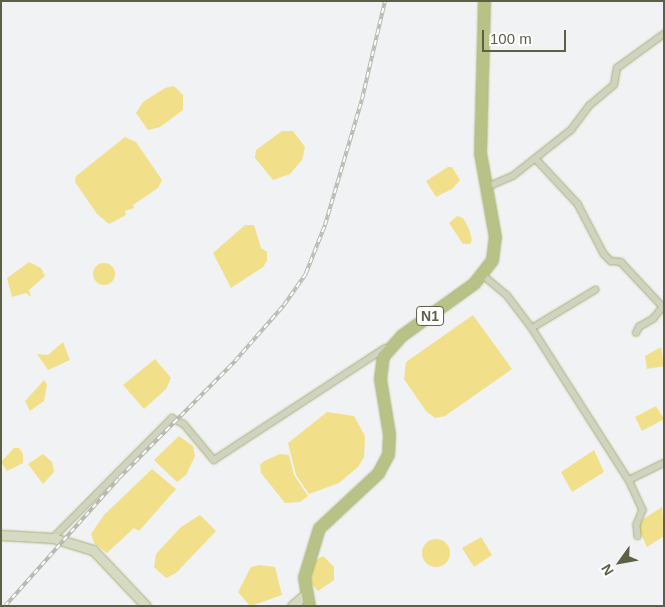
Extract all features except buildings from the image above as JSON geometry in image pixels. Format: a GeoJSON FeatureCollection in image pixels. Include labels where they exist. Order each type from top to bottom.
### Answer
{"type":"FeatureCollection","features":[{"type":"Feature","properties":{"kind":"highway","name":"N1"},"geometry":{"type":"LineString","coordinates":[[309,606],[304,577],[319,528],[378,473],[388,454],[389,434],[379,373],[383,356],[393,343],[442,309],[483,275],[492,260],[495,237],[480,153],[484,1]]}},
{"type":"Feature","properties":{"kind":"street"},"geometry":{"type":"LineString","coordinates":[[486,187],[504,182],[571,130],[590,105],[614,85],[617,68],[664,34]]}},
{"type":"Feature","properties":{"kind":"street"},"geometry":{"type":"LineString","coordinates":[[536,159],[578,204],[604,254],[611,261],[621,262],[663,308],[653,319],[638,327],[636,333]]}},
{"type":"Feature","properties":{"kind":"street"},"geometry":{"type":"LineString","coordinates":[[483,275],[508,294],[532,328],[600,439],[629,480],[642,510],[637,525],[638,536]]}},
{"type":"Feature","properties":{"kind":"street"},"geometry":{"type":"LineString","coordinates":[[532,328],[596,290]]}},
{"type":"Feature","properties":{"kind":"street"},"geometry":{"type":"LineString","coordinates":[[53,538],[172,418],[184,424],[214,460],[393,343]]}},
{"type":"Feature","properties":{"kind":"street"},"geometry":{"type":"LineString","coordinates":[[629,480],[664,463]]}},
{"type":"Feature","properties":{"kind":"street"},"geometry":{"type":"LineString","coordinates":[[1,535],[53,538],[93,550],[146,606]]}},
{"type":"Feature","properties":{"kind":"street"},"geometry":{"type":"LineString","coordinates":[[292,606],[306,594]]}},
{"type":"Feature","properties":{"kind":"shaded area"},"geometry":{"type":"Polygon","coordinates":[[[174,86],[183,95],[183,110],[160,127],[148,130],[136,113],[143,102],[165,88],[174,86]]]}},
{"type":"Feature","properties":{"kind":"shaded area"},"geometry":{"type":"Polygon","coordinates":[[[282,131],[293,131],[305,147],[302,160],[290,174],[273,180],[255,158],[256,150],[282,131]]]}},
{"type":"Feature","properties":{"kind":"shaded area"},"geometry":{"type":"Polygon","coordinates":[[[125,137],[136,142],[162,180],[158,188],[133,205],[134,208],[125,211],[126,215],[109,224],[97,214],[75,182],[76,176],[125,137]]]}},
{"type":"Feature","properties":{"kind":"shaded area"},"geometry":{"type":"Polygon","coordinates":[[[448,167],[452,167],[460,180],[452,189],[436,197],[426,181],[448,167]]]}},
{"type":"Feature","properties":{"kind":"shaded area"},"geometry":{"type":"Polygon","coordinates":[[[457,216],[463,218],[469,229],[472,240],[470,244],[463,244],[449,223],[457,216]]]}},
{"type":"Feature","properties":{"kind":"shaded area"},"geometry":{"type":"Polygon","coordinates":[[[245,225],[254,225],[261,248],[267,252],[267,261],[263,267],[231,288],[213,253],[245,225]]]}},
{"type":"Feature","properties":{"kind":"shaded area"},"geometry":{"type":"Polygon","coordinates":[[[29,262],[41,268],[45,276],[29,290],[31,297],[26,293],[12,297],[7,278],[29,262]]]}},
{"type":"Feature","properties":{"kind":"shaded area"},"geometry":{"type":"Polygon","coordinates":[[[100,263],[108,263],[115,270],[115,278],[108,285],[100,285],[93,278],[93,270],[100,263]]]}},
{"type":"Feature","properties":{"kind":"shaded area"},"geometry":{"type":"Polygon","coordinates":[[[473,315],[512,369],[445,416],[435,418],[426,411],[404,379],[406,362],[473,315]]]}},
{"type":"Feature","properties":{"kind":"shaded area"},"geometry":{"type":"Polygon","coordinates":[[[63,342],[70,360],[48,370],[37,354],[48,355],[63,342]]]}},
{"type":"Feature","properties":{"kind":"shaded area"},"geometry":{"type":"Polygon","coordinates":[[[661,347],[664,366],[647,369],[645,356],[661,347]]]}},
{"type":"Feature","properties":{"kind":"shaded area"},"geometry":{"type":"Polygon","coordinates":[[[155,359],[171,378],[166,389],[144,409],[123,385],[155,359]]]}},
{"type":"Feature","properties":{"kind":"shaded area"},"geometry":{"type":"Polygon","coordinates":[[[44,380],[47,385],[44,401],[30,411],[25,401],[44,380]]]}},
{"type":"Feature","properties":{"kind":"shaded area"},"geometry":{"type":"Polygon","coordinates":[[[656,406],[664,419],[642,431],[635,417],[656,406]]]}},
{"type":"Feature","properties":{"kind":"shaded area"},"geometry":{"type":"Polygon","coordinates":[[[327,412],[354,416],[365,436],[364,457],[358,467],[339,483],[309,494],[296,475],[288,443],[327,412]]]}},
{"type":"Feature","properties":{"kind":"shaded area"},"geometry":{"type":"Polygon","coordinates":[[[179,436],[193,446],[195,456],[186,475],[177,482],[154,460],[179,436]]]}},
{"type":"Feature","properties":{"kind":"shaded area"},"geometry":{"type":"Polygon","coordinates":[[[14,448],[19,448],[23,454],[23,463],[7,471],[1,462],[14,448]]]}},
{"type":"Feature","properties":{"kind":"shaded area"},"geometry":{"type":"Polygon","coordinates":[[[594,450],[604,472],[572,492],[561,472],[594,450]]]}},
{"type":"Feature","properties":{"kind":"shaded area"},"geometry":{"type":"Polygon","coordinates":[[[43,454],[52,462],[54,472],[43,484],[28,464],[43,454]]]}},
{"type":"Feature","properties":{"kind":"shaded area"},"geometry":{"type":"Polygon","coordinates":[[[280,454],[289,455],[294,475],[308,496],[300,502],[285,503],[261,473],[260,465],[264,461],[280,454]]]}},
{"type":"Feature","properties":{"kind":"shaded area"},"geometry":{"type":"Polygon","coordinates":[[[152,469],[176,489],[139,531],[134,528],[107,553],[94,543],[91,534],[104,515],[152,469]]]}},
{"type":"Feature","properties":{"kind":"shaded area"},"geometry":{"type":"Polygon","coordinates":[[[662,507],[664,536],[647,547],[638,527],[642,520],[662,507]]]}},
{"type":"Feature","properties":{"kind":"shaded area"},"geometry":{"type":"Polygon","coordinates":[[[200,515],[216,531],[176,573],[166,578],[154,567],[156,554],[181,527],[200,515]]]}},
{"type":"Feature","properties":{"kind":"shaded area"},"geometry":{"type":"Polygon","coordinates":[[[481,537],[492,555],[474,567],[462,548],[481,537]]]}},
{"type":"Feature","properties":{"kind":"shaded area"},"geometry":{"type":"Polygon","coordinates":[[[436,539],[446,543],[450,553],[446,563],[436,567],[426,563],[422,553],[426,543],[436,539]]]}},
{"type":"Feature","properties":{"kind":"shaded area"},"geometry":{"type":"Polygon","coordinates":[[[323,556],[334,567],[334,580],[318,591],[310,582],[311,563],[323,556]]]}},
{"type":"Feature","properties":{"kind":"shaded area"},"geometry":{"type":"Polygon","coordinates":[[[260,565],[275,567],[282,595],[250,606],[238,592],[251,567],[260,565]]]}},
{"type":"Feature","properties":{"kind":"railway"},"geometry":{"type":"LineString","coordinates":[[5,606],[119,478],[235,361],[284,305],[306,273],[325,225],[362,99],[385,1]]}}]}
